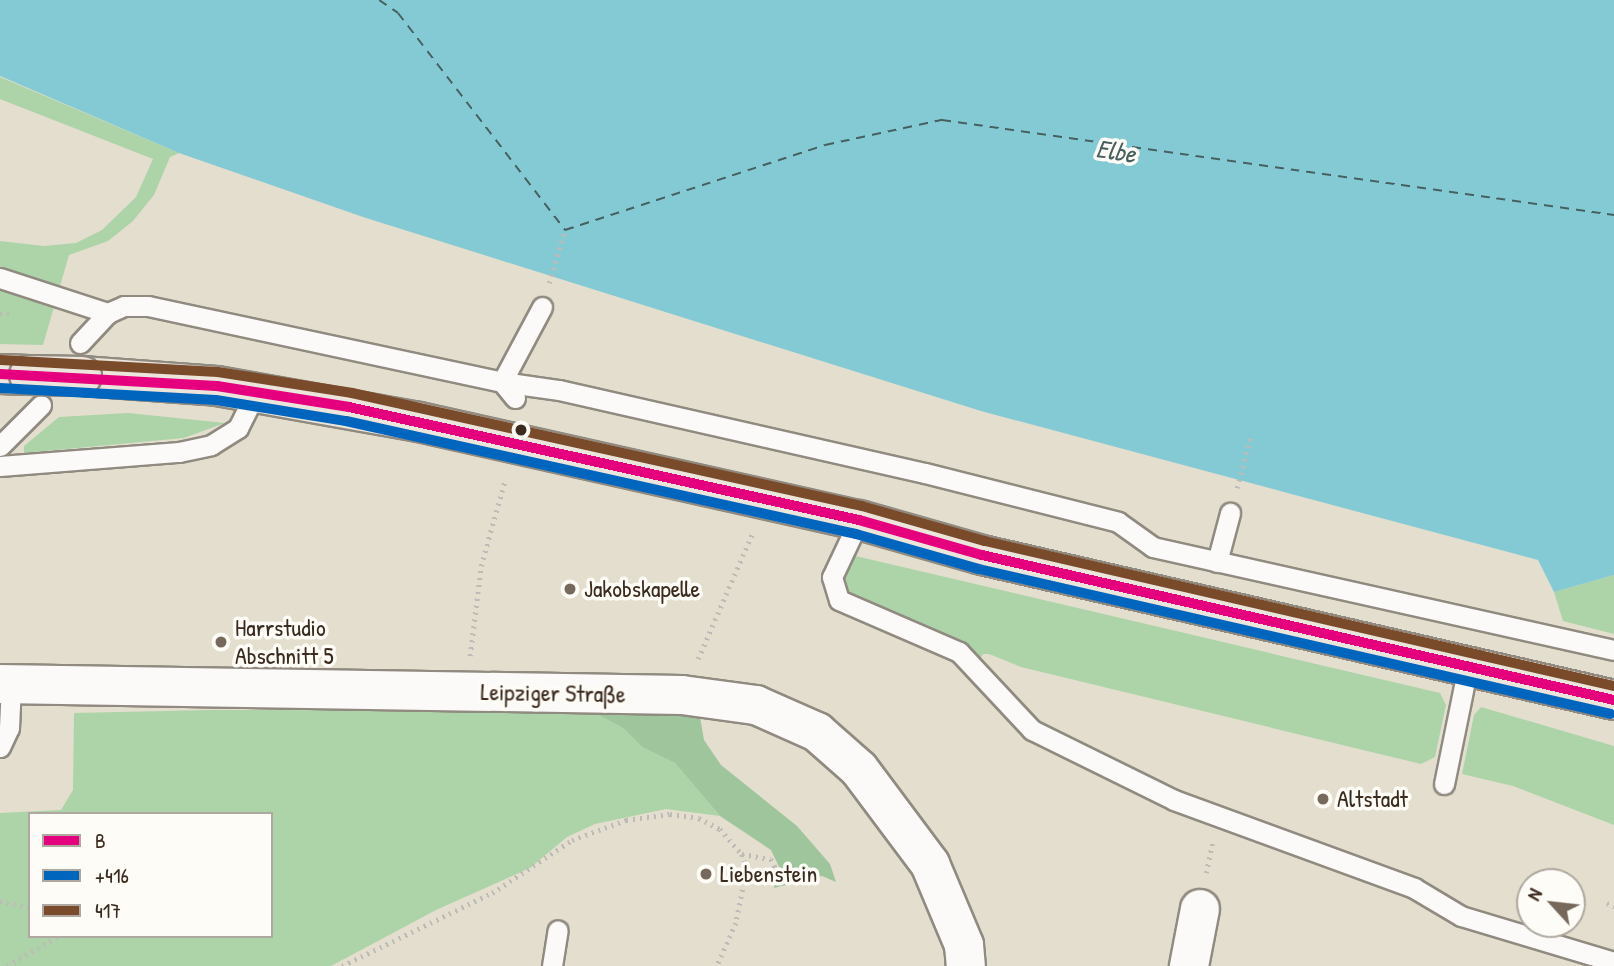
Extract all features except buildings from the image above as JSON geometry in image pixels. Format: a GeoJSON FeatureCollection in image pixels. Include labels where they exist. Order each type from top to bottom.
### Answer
{"type":"FeatureCollection","features":[{"type":"Feature","properties":{"kind":"main road"},"geometry":{"type":"LineString","coordinates":[[23,385],[81,360],[516,443],[859,520],[982,555],[1614,700]]}},
{"type":"Feature","properties":{"kind":"street","name":"Leipziger Straße"},"geometry":{"type":"LineString","coordinates":[[6,684],[682,695],[755,705],[817,732],[859,769],[930,864],[964,945],[966,966]]}},
{"type":"Feature","properties":{"kind":"street"},"geometry":{"type":"LineString","coordinates":[[1189,966],[1200,909]]}},
{"type":"Feature","properties":{"kind":"lane"},"geometry":{"type":"LineString","coordinates":[[0,278],[108,313]]}},
{"type":"Feature","properties":{"kind":"lane"},"geometry":{"type":"LineString","coordinates":[[81,360],[108,313],[124,306],[148,306],[502,382],[559,390],[1002,492],[1118,522],[1153,547],[1614,650]]}},
{"type":"Feature","properties":{"kind":"lane"},"geometry":{"type":"LineString","coordinates":[[502,382],[542,307]]}},
{"type":"Feature","properties":{"kind":"lane"},"geometry":{"type":"LineString","coordinates":[[502,382],[515,398]]}},
{"type":"Feature","properties":{"kind":"lane"},"geometry":{"type":"LineString","coordinates":[[0,446],[23,385]]}},
{"type":"Feature","properties":{"kind":"lane"},"geometry":{"type":"LineString","coordinates":[[0,466],[179,452],[212,445],[238,428],[256,392]]}},
{"type":"Feature","properties":{"kind":"lane"},"geometry":{"type":"LineString","coordinates":[[1217,562],[1230,513]]}},
{"type":"Feature","properties":{"kind":"lane"},"geometry":{"type":"LineString","coordinates":[[859,520],[832,577],[839,600],[959,652],[1020,720],[1055,743],[1216,818],[1414,888],[1461,916],[1614,962]]}},
{"type":"Feature","properties":{"kind":"lane"},"geometry":{"type":"LineString","coordinates":[[1444,784],[1468,666]]}},
{"type":"Feature","properties":{"kind":"lane"},"geometry":{"type":"LineString","coordinates":[[0,747],[9,728],[6,684]]}},
{"type":"Feature","properties":{"kind":"lane"},"geometry":{"type":"LineString","coordinates":[[552,966],[558,930]]}},
{"type":"Feature","properties":{"kind":"path"},"geometry":{"type":"LineString","coordinates":[[542,307],[565,230]]}},
{"type":"Feature","properties":{"kind":"path"},"geometry":{"type":"LineString","coordinates":[[1230,513],[1251,435]]}},
{"type":"Feature","properties":{"kind":"path"},"geometry":{"type":"LineString","coordinates":[[466,692],[481,566],[516,443]]}},
{"type":"Feature","properties":{"kind":"path"},"geometry":{"type":"LineString","coordinates":[[682,695],[740,564]]}},
{"type":"Feature","properties":{"kind":"path"},"geometry":{"type":"LineString","coordinates":[[342,966],[492,893],[572,840],[626,820],[670,814],[699,818],[720,829],[742,854],[746,890],[718,966]]}},
{"type":"Feature","properties":{"kind":"path"},"geometry":{"type":"LineString","coordinates":[[1200,909],[1216,818]]}},
{"type":"Feature","properties":{"kind":"path"},"geometry":{"type":"LineString","coordinates":[[742,854],[771,859],[776,869]]}},
{"type":"Feature","properties":{"kind":"path"},"geometry":{"type":"LineString","coordinates":[[0,901],[28,908]]}},
{"type":"Feature","properties":{"kind":"path"},"geometry":{"type":"LineString","coordinates":[[1607,903],[1614,906]]}},
{"type":"Feature","properties":{"kind":"path"},"geometry":{"type":"LineString","coordinates":[[7,966],[55,938]]}},
{"type":"Feature","properties":{"kind":"green space"},"geometry":{"type":"Polygon","coordinates":[[[0,77],[179,153],[170,157],[154,195],[133,221],[108,241],[69,255],[43,345],[0,344],[0,241],[44,246],[76,243],[102,230],[136,197],[153,159],[0,99],[0,77]]]}},
{"type":"Feature","properties":{"kind":"green space"},"geometry":{"type":"Polygon","coordinates":[[[128,413],[225,423],[184,438],[24,453],[24,446],[59,417],[128,413]]]}},
{"type":"Feature","properties":{"kind":"green space"},"geometry":{"type":"Polygon","coordinates":[[[847,554],[1440,693],[1446,705],[1435,757],[1421,764],[1021,667],[989,654],[983,654],[975,666],[834,590],[847,554]]]}},
{"type":"Feature","properties":{"kind":"green space"},"geometry":{"type":"Polygon","coordinates":[[[1614,575],[1614,634],[1563,621],[1554,592],[1614,575]]]}},
{"type":"Feature","properties":{"kind":"green space"},"geometry":{"type":"Polygon","coordinates":[[[1481,707],[1614,746],[1614,825],[1513,786],[1462,774],[1474,715],[1481,707]]]}},
{"type":"Feature","properties":{"kind":"green space"},"geometry":{"type":"Polygon","coordinates":[[[211,710],[591,711],[623,728],[642,747],[675,763],[720,816],[666,809],[595,824],[567,837],[530,868],[436,910],[331,966],[0,966],[0,813],[61,810],[73,790],[74,713],[211,710]]]}},
{"type":"Feature","properties":{"kind":"green space"},"geometry":{"type":"Polygon","coordinates":[[[591,711],[699,711],[704,740],[721,765],[797,826],[830,864],[836,882],[822,876],[774,888],[780,869],[771,850],[720,816],[675,763],[642,747],[623,728],[591,711]]]}},
{"type":"Feature","properties":{"kind":"water","name":"Elbe"},"geometry":{"type":"Polygon","coordinates":[[[0,0],[1614,0],[1614,575],[1554,592],[1538,560],[981,411],[363,217],[179,153],[0,76],[0,0]]]}},
{"type":"Feature","properties":{"kind":"ferry route"},"geometry":{"type":"LineString","coordinates":[[379,0],[398,13],[565,230],[825,145],[942,120],[1614,215]]}},
{"type":"Feature","properties":{"kind":"transit line","name":"417"},"geometry":{"type":"LineString","coordinates":[[1,360],[218,372],[352,393],[862,506],[985,541],[1614,686]]}},
{"type":"Feature","properties":{"kind":"transit line","name":"B"},"geometry":{"type":"LineString","coordinates":[[0,374],[217,386],[349,407],[859,520],[982,555],[1614,700]]}},
{"type":"Feature","properties":{"kind":"transit line","name":"+416"},"geometry":{"type":"LineString","coordinates":[[0,388],[216,400],[346,421],[856,534],[979,569],[1611,714]]}},
{"type":"Feature","properties":{"kind":"place","name":"Jakobskapelle"},"geometry":{"type":"Point","coordinates":[570,589]}},
{"type":"Feature","properties":{"kind":"place","name":"Harrstudio Abschnitt 5"},"geometry":{"type":"Point","coordinates":[221,642]}},
{"type":"Feature","properties":{"kind":"place","name":"Altstadt"},"geometry":{"type":"Point","coordinates":[1323,799]}},
{"type":"Feature","properties":{"kind":"place","name":"Liebenstein"},"geometry":{"type":"Point","coordinates":[706,874]}}]}
